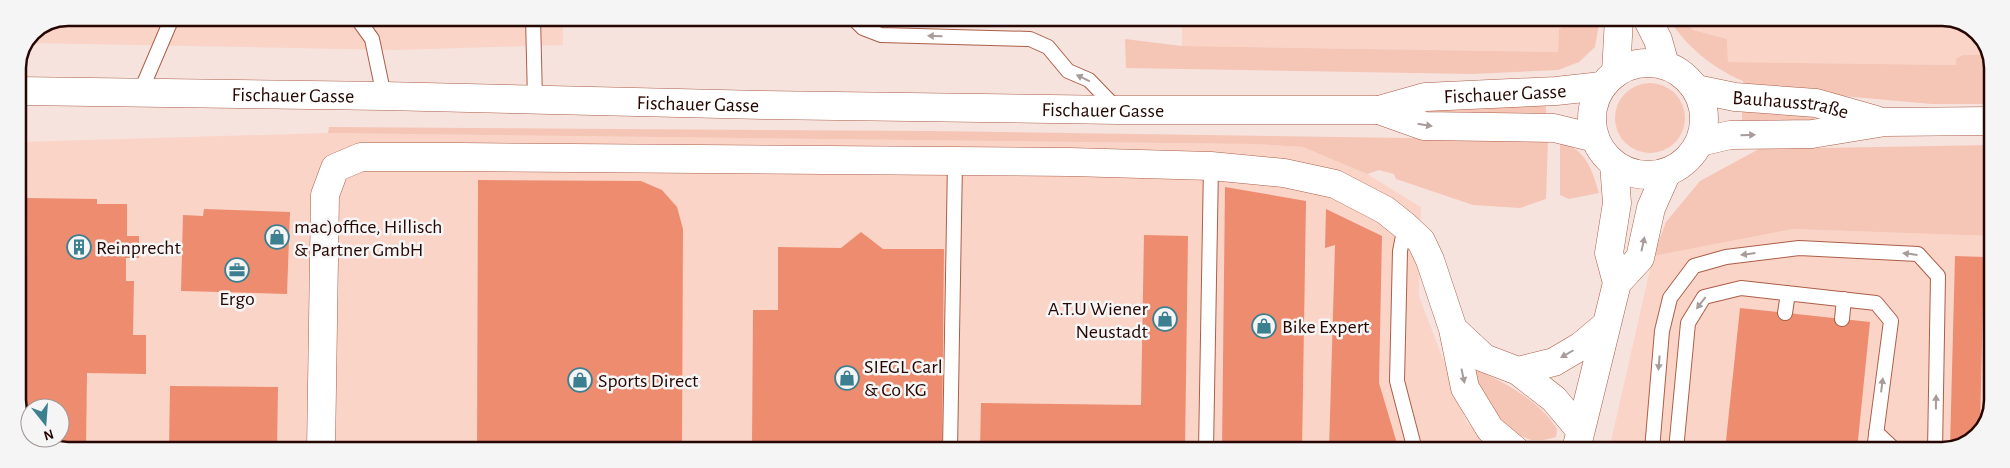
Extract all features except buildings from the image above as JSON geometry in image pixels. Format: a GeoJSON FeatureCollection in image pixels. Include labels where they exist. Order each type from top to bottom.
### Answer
{"type":"FeatureCollection","features":[{"type":"Feature","properties":{"kind":"main road"},"geometry":{"type":"LineString","coordinates":[[1609,80],[1619,26]]}},
{"type":"Feature","properties":{"kind":"main road"},"geometry":{"type":"LineString","coordinates":[[1651,26],[1658,40],[1665,65]]}},
{"type":"Feature","properties":{"kind":"main road"},"geometry":{"type":"LineString","coordinates":[[1648,62],[1665,65],[1683,75],[1696,89],[1703,106],[1704,124],[1700,142],[1687,160],[1667,172],[1649,176],[1631,173],[1614,164],[1602,152],[1595,138],[1592,120],[1594,102],[1609,80],[1631,66],[1648,62]]}},
{"type":"Feature","properties":{"kind":"main road","name":"Fischauer Gasse"},"geometry":{"type":"LineString","coordinates":[[26,91],[1118,110],[1379,110],[1425,97],[1556,91],[1609,80]]}},
{"type":"Feature","properties":{"kind":"main road","name":"Bauhausstraße"},"geometry":{"type":"LineString","coordinates":[[1696,89],[1735,97],[1816,103],[1884,122]]}},
{"type":"Feature","properties":{"kind":"main road","name":"Fischauer Gasse"},"geometry":{"type":"LineString","coordinates":[[1379,110],[1424,126],[1554,128],[1595,138]]}},
{"type":"Feature","properties":{"kind":"main road","name":"Bauhausstraße"},"geometry":{"type":"LineString","coordinates":[[1700,142],[1730,135],[1812,134],[1884,122],[1984,122]]}},
{"type":"Feature","properties":{"kind":"main road"},"geometry":{"type":"LineString","coordinates":[[321,442],[325,195],[335,168],[360,157],[752,159],[1211,166],[1284,173],[1335,184],[1384,210],[1405,226],[1420,241],[1430,260],[1453,329],[1465,388],[1490,429],[1505,442]]}},
{"type":"Feature","properties":{"kind":"main road"},"geometry":{"type":"LineString","coordinates":[[1614,164],[1617,203],[1609,253],[1617,283]]}},
{"type":"Feature","properties":{"kind":"main road"},"geometry":{"type":"LineString","coordinates":[[1578,440],[1617,283],[1640,258],[1651,208],[1667,172]]}},
{"type":"Feature","properties":{"kind":"main road"},"geometry":{"type":"LineString","coordinates":[[1518,370],[1554,362],[1581,346],[1606,325]]}},
{"type":"Feature","properties":{"kind":"main road"},"geometry":{"type":"LineString","coordinates":[[1453,329],[1484,358],[1518,370],[1554,399],[1578,440]]}},
{"type":"Feature","properties":{"kind":"lane"},"geometry":{"type":"LineString","coordinates":[[140,93],[169,26]]}},
{"type":"Feature","properties":{"kind":"lane"},"geometry":{"type":"LineString","coordinates":[[363,26],[372,39],[384,96]]}},
{"type":"Feature","properties":{"kind":"lane"},"geometry":{"type":"LineString","coordinates":[[533,26],[535,99]]}},
{"type":"Feature","properties":{"kind":"lane"},"geometry":{"type":"LineString","coordinates":[[861,26],[882,35],[1030,39],[1048,46],[1068,71],[1089,80],[1118,110]]}},
{"type":"Feature","properties":{"kind":"lane"},"geometry":{"type":"LineString","coordinates":[[950,442],[955,162]]}},
{"type":"Feature","properties":{"kind":"lane"},"geometry":{"type":"LineString","coordinates":[[1206,442],[1211,166]]}},
{"type":"Feature","properties":{"kind":"lane"},"geometry":{"type":"LineString","coordinates":[[1405,226],[1400,252],[1397,382],[1413,442]]}},
{"type":"Feature","properties":{"kind":"lane"},"geometry":{"type":"LineString","coordinates":[[1653,442],[1662,332],[1670,298],[1694,266],[1726,257],[1800,248],[1918,254],[1938,276],[1935,442]]}},
{"type":"Feature","properties":{"kind":"lane"},"geometry":{"type":"LineString","coordinates":[[1677,442],[1688,324],[1704,297],[1741,288],[1876,303],[1890,321],[1875,442]]}},
{"type":"Feature","properties":{"kind":"lane"},"geometry":{"type":"LineString","coordinates":[[1785,313],[1788,294]]}},
{"type":"Feature","properties":{"kind":"lane"},"geometry":{"type":"LineString","coordinates":[[1842,319],[1844,299]]}},
{"type":"Feature","properties":{"kind":"lane"},"geometry":{"type":"LineString","coordinates":[[1876,432],[1880,442]]}},
{"type":"Feature","properties":{"kind":"lane"},"geometry":{"type":"LineString","coordinates":[[1876,432],[1887,442]]}},
{"type":"Feature","properties":{"kind":"shaded area"},"geometry":{"type":"Polygon","coordinates":[[[68,26],[563,26],[563,45],[396,50],[34,43],[38,38],[52,29],[68,26]]]}},
{"type":"Feature","properties":{"kind":"shaded area"},"geometry":{"type":"Polygon","coordinates":[[[1182,26],[1564,26],[1559,29],[1558,52],[1182,46],[1182,26]]]}},
{"type":"Feature","properties":{"kind":"shaded area"},"geometry":{"type":"Polygon","coordinates":[[[1564,26],[1599,26],[1595,47],[1579,62],[1558,70],[1472,74],[1126,68],[1125,39],[1182,46],[1558,52],[1559,29],[1564,26]]]}},
{"type":"Feature","properties":{"kind":"shaded area"},"geometry":{"type":"Polygon","coordinates":[[[1674,26],[1689,26],[1693,30],[1727,39],[1728,62],[1956,65],[1956,59],[1963,55],[1982,55],[1984,65],[1984,104],[1932,104],[1743,87],[1743,81],[1710,63],[1691,47],[1674,26]]]}},
{"type":"Feature","properties":{"kind":"shaded area"},"geometry":{"type":"Polygon","coordinates":[[[1689,26],[1942,26],[1956,28],[1970,37],[1977,45],[1982,56],[1956,59],[1956,65],[1728,62],[1727,39],[1693,30],[1689,26]]]}},
{"type":"Feature","properties":{"kind":"shaded area"},"geometry":{"type":"Polygon","coordinates":[[[1657,83],[1670,89],[1679,98],[1683,104],[1685,118],[1683,132],[1675,143],[1664,151],[1643,153],[1636,151],[1625,143],[1617,132],[1615,111],[1617,104],[1625,93],[1636,85],[1657,83]]]}},
{"type":"Feature","properties":{"kind":"shaded area"},"geometry":{"type":"Polygon","coordinates":[[[1546,104],[1546,114],[1425,113],[1425,107],[1546,104]]]}},
{"type":"Feature","properties":{"kind":"shaded area"},"geometry":{"type":"Polygon","coordinates":[[[1742,110],[1814,117],[1814,122],[1742,121],[1742,110]]]}},
{"type":"Feature","properties":{"kind":"shaded area"},"geometry":{"type":"Polygon","coordinates":[[[329,127],[931,131],[1548,140],[1546,199],[1520,208],[1473,205],[1396,179],[1394,174],[1379,170],[1367,174],[1303,147],[1255,144],[328,133],[329,127]]]}},
{"type":"Feature","properties":{"kind":"shaded area"},"geometry":{"type":"Polygon","coordinates":[[[328,133],[1255,144],[1303,147],[1367,174],[1421,207],[1419,296],[1467,423],[1486,442],[70,442],[70,398],[26,398],[26,142],[328,133]]]}},
{"type":"Feature","properties":{"kind":"shaded area"},"geometry":{"type":"Polygon","coordinates":[[[1560,141],[1576,150],[1587,161],[1599,193],[1569,199],[1560,195],[1560,141]]]}},
{"type":"Feature","properties":{"kind":"shaded area"},"geometry":{"type":"Polygon","coordinates":[[[1984,145],[1984,236],[1793,229],[1653,256],[1666,222],[1700,181],[1759,149],[1984,145]]]}},
{"type":"Feature","properties":{"kind":"shaded area"},"geometry":{"type":"Polygon","coordinates":[[[1793,229],[1984,236],[1984,400],[1981,416],[1970,431],[1963,436],[1956,440],[1942,442],[1611,442],[1653,256],[1793,229]]]}},
{"type":"Feature","properties":{"kind":"shaded area"},"geometry":{"type":"Polygon","coordinates":[[[1476,369],[1510,387],[1531,401],[1550,419],[1557,429],[1556,437],[1544,440],[1531,440],[1509,431],[1484,401],[1474,371],[1476,369]]]}},
{"type":"Feature","properties":{"kind":"place","name":"mac)office, Hillisch & Partner GmbH"},"geometry":{"type":"Point","coordinates":[277,237]}},
{"type":"Feature","properties":{"kind":"place","name":"Reinprecht"},"geometry":{"type":"Point","coordinates":[79,247]}},
{"type":"Feature","properties":{"kind":"place","name":"Ergo"},"geometry":{"type":"Point","coordinates":[237,270]}},
{"type":"Feature","properties":{"kind":"place","name":"A.T.U Wiener Neustadt"},"geometry":{"type":"Point","coordinates":[1165,319]}},
{"type":"Feature","properties":{"kind":"place","name":"Bike Expert"},"geometry":{"type":"Point","coordinates":[1264,326]}},
{"type":"Feature","properties":{"kind":"place","name":"SIEGL Carl & Co KG"},"geometry":{"type":"Point","coordinates":[847,378]}},
{"type":"Feature","properties":{"kind":"place","name":"Sports Direct"},"geometry":{"type":"Point","coordinates":[580,380]}}]}
